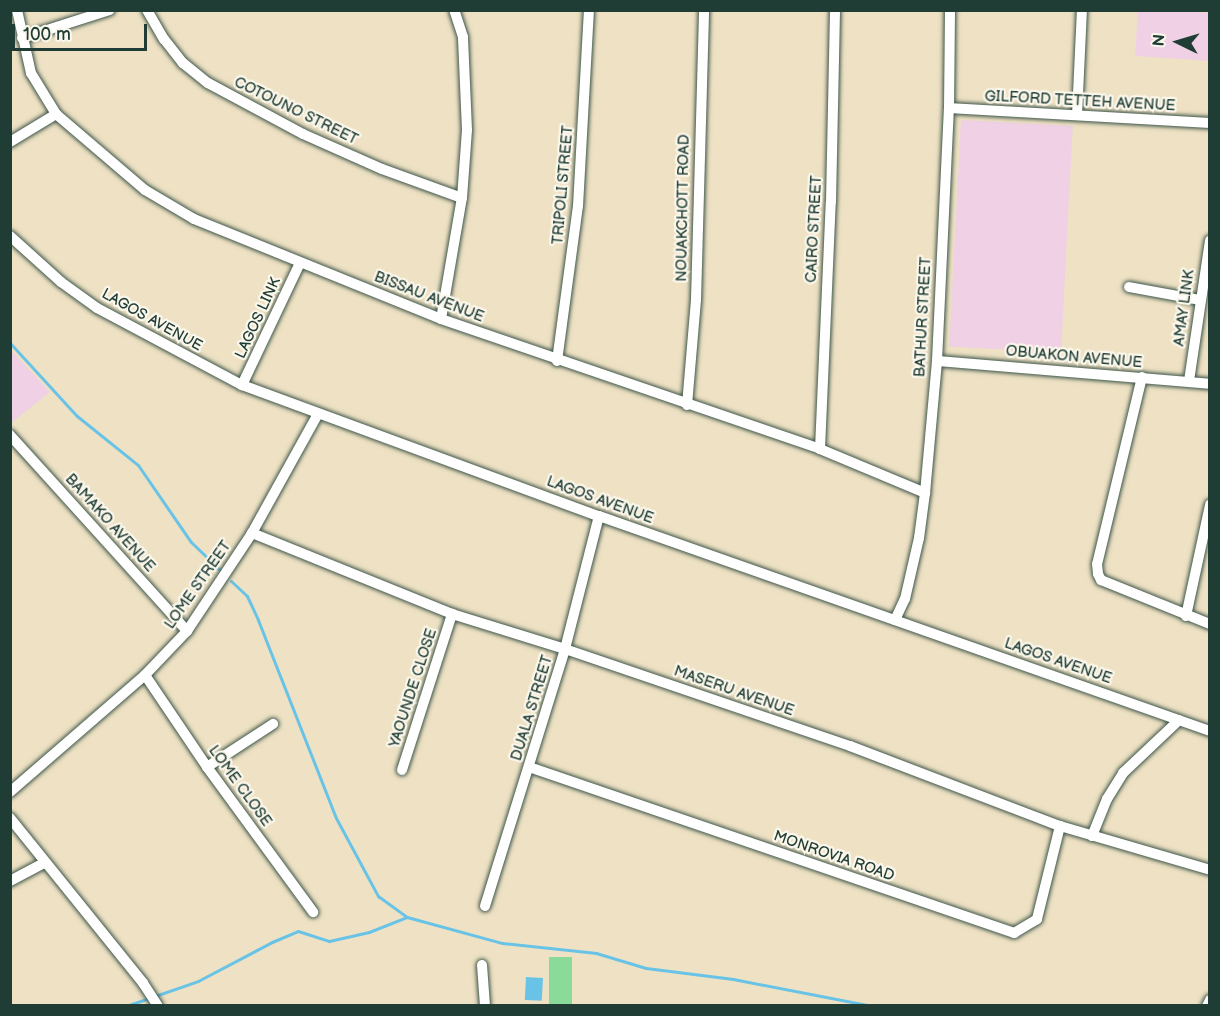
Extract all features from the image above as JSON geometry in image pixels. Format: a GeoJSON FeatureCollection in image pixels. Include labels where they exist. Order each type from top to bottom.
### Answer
{"type":"FeatureCollection","features":[{"type":"Feature","properties":{"kind":"street","name":"BISSAU AVENUE"},"geometry":{"type":"LineString","coordinates":[[17,10],[31,73],[56,114],[107,159],[171,206],[217,229],[441,319],[557,361],[820,449],[925,493]]}},
{"type":"Feature","properties":{"kind":"street"},"geometry":{"type":"LineString","coordinates":[[22,38],[110,10]]}},
{"type":"Feature","properties":{"kind":"street","name":"COTOUNO STREET"},"geometry":{"type":"LineString","coordinates":[[147,10],[164,39],[183,63],[208,83],[303,134],[382,169],[462,198]]}},
{"type":"Feature","properties":{"kind":"street"},"geometry":{"type":"LineString","coordinates":[[441,319],[462,198],[467,130],[462,37],[454,10]]}},
{"type":"Feature","properties":{"kind":"street","name":"TRIPOLI STREET"},"geometry":{"type":"LineString","coordinates":[[557,361],[578,206],[590,10]]}},
{"type":"Feature","properties":{"kind":"street","name":"NOUAKCHOTT ROAD"},"geometry":{"type":"LineString","coordinates":[[687,405],[696,300],[704,10]]}},
{"type":"Feature","properties":{"kind":"street","name":"CAIRO STREET"},"geometry":{"type":"LineString","coordinates":[[820,449],[831,202],[836,10]]}},
{"type":"Feature","properties":{"kind":"street","name":"BATHUR STREET"},"geometry":{"type":"LineString","coordinates":[[895,620],[905,599],[919,538],[937,361],[949,108],[950,10]]}},
{"type":"Feature","properties":{"kind":"street"},"geometry":{"type":"LineString","coordinates":[[1077,116],[1082,10]]}},
{"type":"Feature","properties":{"kind":"street","name":"GILFORD TETTEH AVENUE"},"geometry":{"type":"LineString","coordinates":[[949,108],[1209,123]]}},
{"type":"Feature","properties":{"kind":"street"},"geometry":{"type":"LineString","coordinates":[[10,142],[56,114]]}},
{"type":"Feature","properties":{"kind":"street","name":"LAGOS AVENUE"},"geometry":{"type":"LineString","coordinates":[[10,236],[61,282],[98,308],[242,385],[599,516],[1209,731]]}},
{"type":"Feature","properties":{"kind":"street","name":"AMAY LINK"},"geometry":{"type":"LineString","coordinates":[[1189,381],[1200,300],[1207,278],[1209,241]]}},
{"type":"Feature","properties":{"kind":"street","name":"LAGOS LINK"},"geometry":{"type":"LineString","coordinates":[[242,385],[300,263]]}},
{"type":"Feature","properties":{"kind":"street"},"geometry":{"type":"LineString","coordinates":[[1129,287],[1200,300]]}},
{"type":"Feature","properties":{"kind":"street","name":"OBUAKON AVENUE"},"geometry":{"type":"LineString","coordinates":[[937,361],[1209,384]]}},
{"type":"Feature","properties":{"kind":"street"},"geometry":{"type":"LineString","coordinates":[[1142,377],[1097,564],[1098,574],[1101,580],[1209,624]]}},
{"type":"Feature","properties":{"kind":"street","name":"LOME STREET"},"geometry":{"type":"LineString","coordinates":[[10,792],[145,675],[187,631],[252,533],[318,414]]}},
{"type":"Feature","properties":{"kind":"street","name":"BAMAKO AVENUE"},"geometry":{"type":"LineString","coordinates":[[10,435],[187,631]]}},
{"type":"Feature","properties":{"kind":"street"},"geometry":{"type":"LineString","coordinates":[[1186,616],[1209,505]]}},
{"type":"Feature","properties":{"kind":"street","name":"DUALA STREET"},"geometry":{"type":"LineString","coordinates":[[485,906],[565,649],[599,516]]}},
{"type":"Feature","properties":{"kind":"street","name":"MASERU AVENUE"},"geometry":{"type":"LineString","coordinates":[[252,533],[452,614],[565,649],[850,746],[1060,826],[1209,870]]}},
{"type":"Feature","properties":{"kind":"street","name":"YAOUNDE CLOSE"},"geometry":{"type":"LineString","coordinates":[[402,770],[452,614]]}},
{"type":"Feature","properties":{"kind":"street","name":"LOME CLOSE"},"geometry":{"type":"LineString","coordinates":[[145,675],[207,767],[314,912]]}},
{"type":"Feature","properties":{"kind":"street"},"geometry":{"type":"LineString","coordinates":[[1092,836],[1107,799],[1123,773],[1179,720]]}},
{"type":"Feature","properties":{"kind":"street"},"geometry":{"type":"LineString","coordinates":[[207,767],[273,724]]}},
{"type":"Feature","properties":{"kind":"street","name":"MONROVIA ROAD"},"geometry":{"type":"LineString","coordinates":[[529,767],[1014,933],[1036,919],[1060,826]]}},
{"type":"Feature","properties":{"kind":"street"},"geometry":{"type":"LineString","coordinates":[[10,818],[143,983],[158,1005]]}},
{"type":"Feature","properties":{"kind":"street"},"geometry":{"type":"LineString","coordinates":[[10,881],[45,862]]}},
{"type":"Feature","properties":{"kind":"street"},"geometry":{"type":"LineString","coordinates":[[482,965],[485,1005]]}},
{"type":"Feature","properties":{"kind":"street"},"geometry":{"type":"LineString","coordinates":[[1207,1005],[1209,1000]]}},
{"type":"Feature","properties":{"kind":"shaded area"},"geometry":{"type":"Polygon","coordinates":[[[1138,11],[1209,13],[1209,61],[1135,56],[1138,11]]]}},
{"type":"Feature","properties":{"kind":"shaded area"},"geometry":{"type":"Polygon","coordinates":[[[961,120],[1073,126],[1061,353],[949,347],[961,120]]]}},
{"type":"Feature","properties":{"kind":"shaded area"},"geometry":{"type":"Polygon","coordinates":[[[11,350],[50,392],[11,423],[11,350]]]}},
{"type":"Feature","properties":{"kind":"green space"},"geometry":{"type":"Polygon","coordinates":[[[549,957],[572,957],[572,1005],[549,1005],[549,957]]]}},
{"type":"Feature","properties":{"kind":"water"},"geometry":{"type":"Polygon","coordinates":[[[526,977],[543,978],[542,1001],[525,1000],[526,977]]]}},
{"type":"Feature","properties":{"kind":"waterway"},"geometry":{"type":"LineString","coordinates":[[10,343],[77,416],[138,465],[191,542],[221,571]]}},
{"type":"Feature","properties":{"kind":"waterway"},"geometry":{"type":"LineString","coordinates":[[231,581],[247,596],[258,620],[336,818],[378,896],[407,917]]}},
{"type":"Feature","properties":{"kind":"waterway"},"geometry":{"type":"LineString","coordinates":[[126,1006],[198,981],[298,931],[329,941],[369,932],[407,917],[502,943],[596,953],[646,968],[733,979],[872,1006]]}}]}
